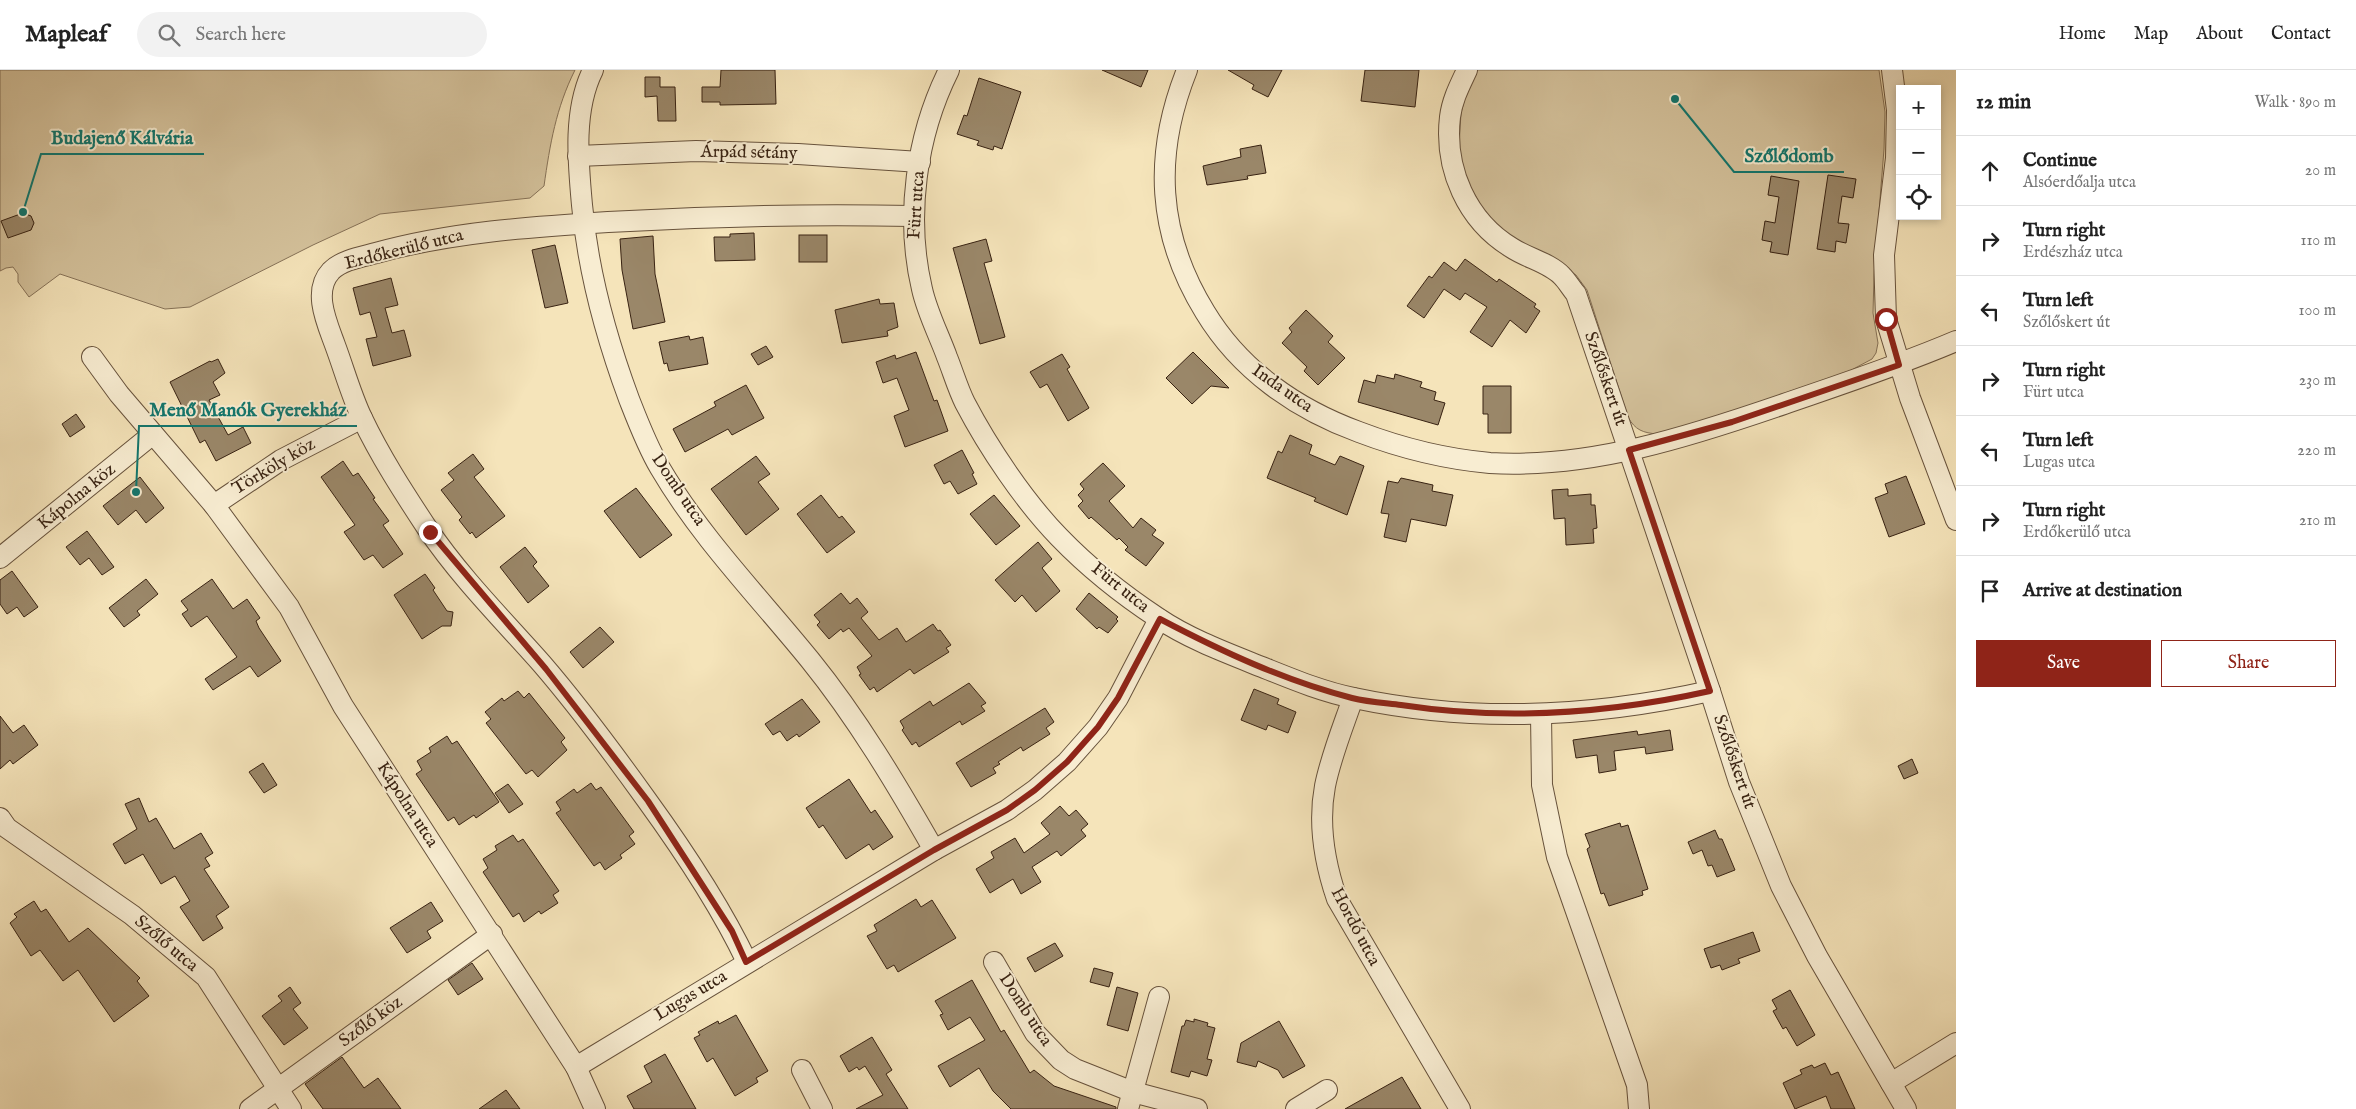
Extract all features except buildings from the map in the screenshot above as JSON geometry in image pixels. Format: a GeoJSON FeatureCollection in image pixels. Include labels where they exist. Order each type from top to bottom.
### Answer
{"type":"FeatureCollection","features":[{"type":"Feature","properties":{"kind":"street","name":"Domb utca"},"geometry":{"type":"LineString","coordinates":[[594,70],[585,87],[578,156],[584,223],[605,328],[641,430],[660,468],[736,574],[811,661],[840,701],[910,809],[934,850]]}},
{"type":"Feature","properties":{"kind":"street","name":"Fürt utca"},"geometry":{"type":"LineString","coordinates":[[950,70],[943,84],[920,162],[913,216],[914,248],[922,293],[964,402],[1012,479],[1059,537],[1108,580],[1160,619],[1221,651],[1289,678],[1353,698],[1446,712],[1541,715],[1671,700],[1710,691]]}},
{"type":"Feature","properties":{"kind":"street","name":"Inda utca"},"geometry":{"type":"LineString","coordinates":[[1187,70],[1176,102],[1166,162],[1164,187],[1168,225],[1178,259],[1196,298],[1215,330],[1240,358],[1267,382],[1300,406],[1337,424],[1398,447],[1454,458],[1526,463],[1569,460],[1629,450],[1732,422],[1899,365],[1956,341]]}},
{"type":"Feature","properties":{"kind":"street","name":"Szőlőskert út"},"geometry":{"type":"LineString","coordinates":[[1467,70],[1456,92],[1450,117],[1451,154],[1462,195],[1476,218],[1491,233],[1512,248],[1561,275],[1576,294],[1739,782],[1781,886],[1817,956],[1906,1109]]}},
{"type":"Feature","properties":{"kind":"street"},"geometry":{"type":"LineString","coordinates":[[1892,70],[1897,110],[1896,158],[1886,236],[1883,285],[1886,319],[1899,365],[1956,520]]}},
{"type":"Feature","properties":{"kind":"street","name":"Árpád sétány"},"geometry":{"type":"LineString","coordinates":[[578,156],[696,151],[798,154],[920,162]]}},
{"type":"Feature","properties":{"kind":"street"},"geometry":{"type":"LineString","coordinates":[[584,223],[778,215],[913,216]]}},
{"type":"Feature","properties":{"kind":"street","name":"Erdőkerülő utca"},"geometry":{"type":"LineString","coordinates":[[584,223],[502,229],[455,236],[390,249],[342,263],[332,270],[322,285],[321,300],[362,418],[393,475],[430,532],[546,669],[648,801],[732,931],[746,962]]}},
{"type":"Feature","properties":{"kind":"street","name":"Kápolna utca"},"geometry":{"type":"LineString","coordinates":[[92,358],[153,434],[214,505],[289,607],[343,706],[492,934],[576,1067],[595,1109]]}},
{"type":"Feature","properties":{"kind":"street","name":"Törköly köz"},"geometry":{"type":"LineString","coordinates":[[214,505],[281,460],[362,418]]}},
{"type":"Feature","properties":{"kind":"street","name":"Kápolna köz"},"geometry":{"type":"LineString","coordinates":[[0,558],[153,434]]}},
{"type":"Feature","properties":{"kind":"street","name":"Lugas utca"},"geometry":{"type":"LineString","coordinates":[[576,1067],[746,962],[934,850],[1007,810],[1035,790],[1067,762],[1098,727],[1118,698],[1160,619]]}},
{"type":"Feature","properties":{"kind":"street","name":"Hordó utca"},"geometry":{"type":"LineString","coordinates":[[1353,698],[1332,757],[1325,788],[1324,839],[1328,873],[1337,899],[1460,1109]]}},
{"type":"Feature","properties":{"kind":"street"},"geometry":{"type":"LineString","coordinates":[[1541,715],[1542,785],[1557,857],[1637,1086],[1639,1109]]}},
{"type":"Feature","properties":{"kind":"street","name":"Szőlő utca"},"geometry":{"type":"LineString","coordinates":[[0,818],[7,828],[132,915],[206,977],[291,1109]]}},
{"type":"Feature","properties":{"kind":"street","name":"Szőlő köz"},"geometry":{"type":"LineString","coordinates":[[250,1109],[492,934]]}},
{"type":"Feature","properties":{"kind":"street","name":"Domb utca"},"geometry":{"type":"LineString","coordinates":[[994,962],[1036,1033],[1061,1060],[1131,1100],[1197,1109]]}},
{"type":"Feature","properties":{"kind":"street"},"geometry":{"type":"LineString","coordinates":[[1131,1100],[1159,997]]}},
{"type":"Feature","properties":{"kind":"street"},"geometry":{"type":"LineString","coordinates":[[1891,1083],[1956,1043]]}},
{"type":"Feature","properties":{"kind":"street"},"geometry":{"type":"LineString","coordinates":[[802,1070],[822,1109]]}},
{"type":"Feature","properties":{"kind":"street"},"geometry":{"type":"LineString","coordinates":[[1296,1109],[1327,1090]]}},
{"type":"Feature","properties":{"kind":"shaded area"},"geometry":{"type":"Polygon","coordinates":[[[0,70],[575,70],[558,112],[544,186],[530,198],[380,214],[313,245],[190,307],[165,309],[60,274],[29,297],[18,282],[18,274],[13,267],[0,271],[0,70]]]}},
{"type":"Feature","properties":{"kind":"shaded area"},"geometry":{"type":"Polygon","coordinates":[[[1477,70],[1879,70],[1885,112],[1874,275],[1873,313],[1878,343],[1876,353],[1872,359],[1844,374],[1805,389],[1658,434],[1644,432],[1637,428],[1628,417],[1587,290],[1576,275],[1555,261],[1517,244],[1489,220],[1462,172],[1459,146],[1461,113],[1469,83],[1477,70]]]}},
{"type":"Feature","properties":{"kind":"place","name":"Szőlődomb"},"geometry":{"type":"Point","coordinates":[1675,99]}},
{"type":"Feature","properties":{"kind":"place","name":"Budajenő Kálvária"},"geometry":{"type":"Point","coordinates":[23,212]}},
{"type":"Feature","properties":{"kind":"place","name":"Menő Manók Gyerekház"},"geometry":{"type":"Point","coordinates":[136,492]}},
{"type":"Feature","properties":{"kind":"route"},"geometry":{"type":"LineString","coordinates":[[430,532],[546,669],[648,801],[732,931],[746,962],[934,850],[1007,810],[1035,790],[1067,762],[1098,727],[1118,698],[1160,619],[1221,651],[1289,678],[1353,698],[1446,712],[1541,715],[1580,712],[1671,700],[1710,691],[1629,450],[1732,422],[1899,365],[1886,319]]}}]}
